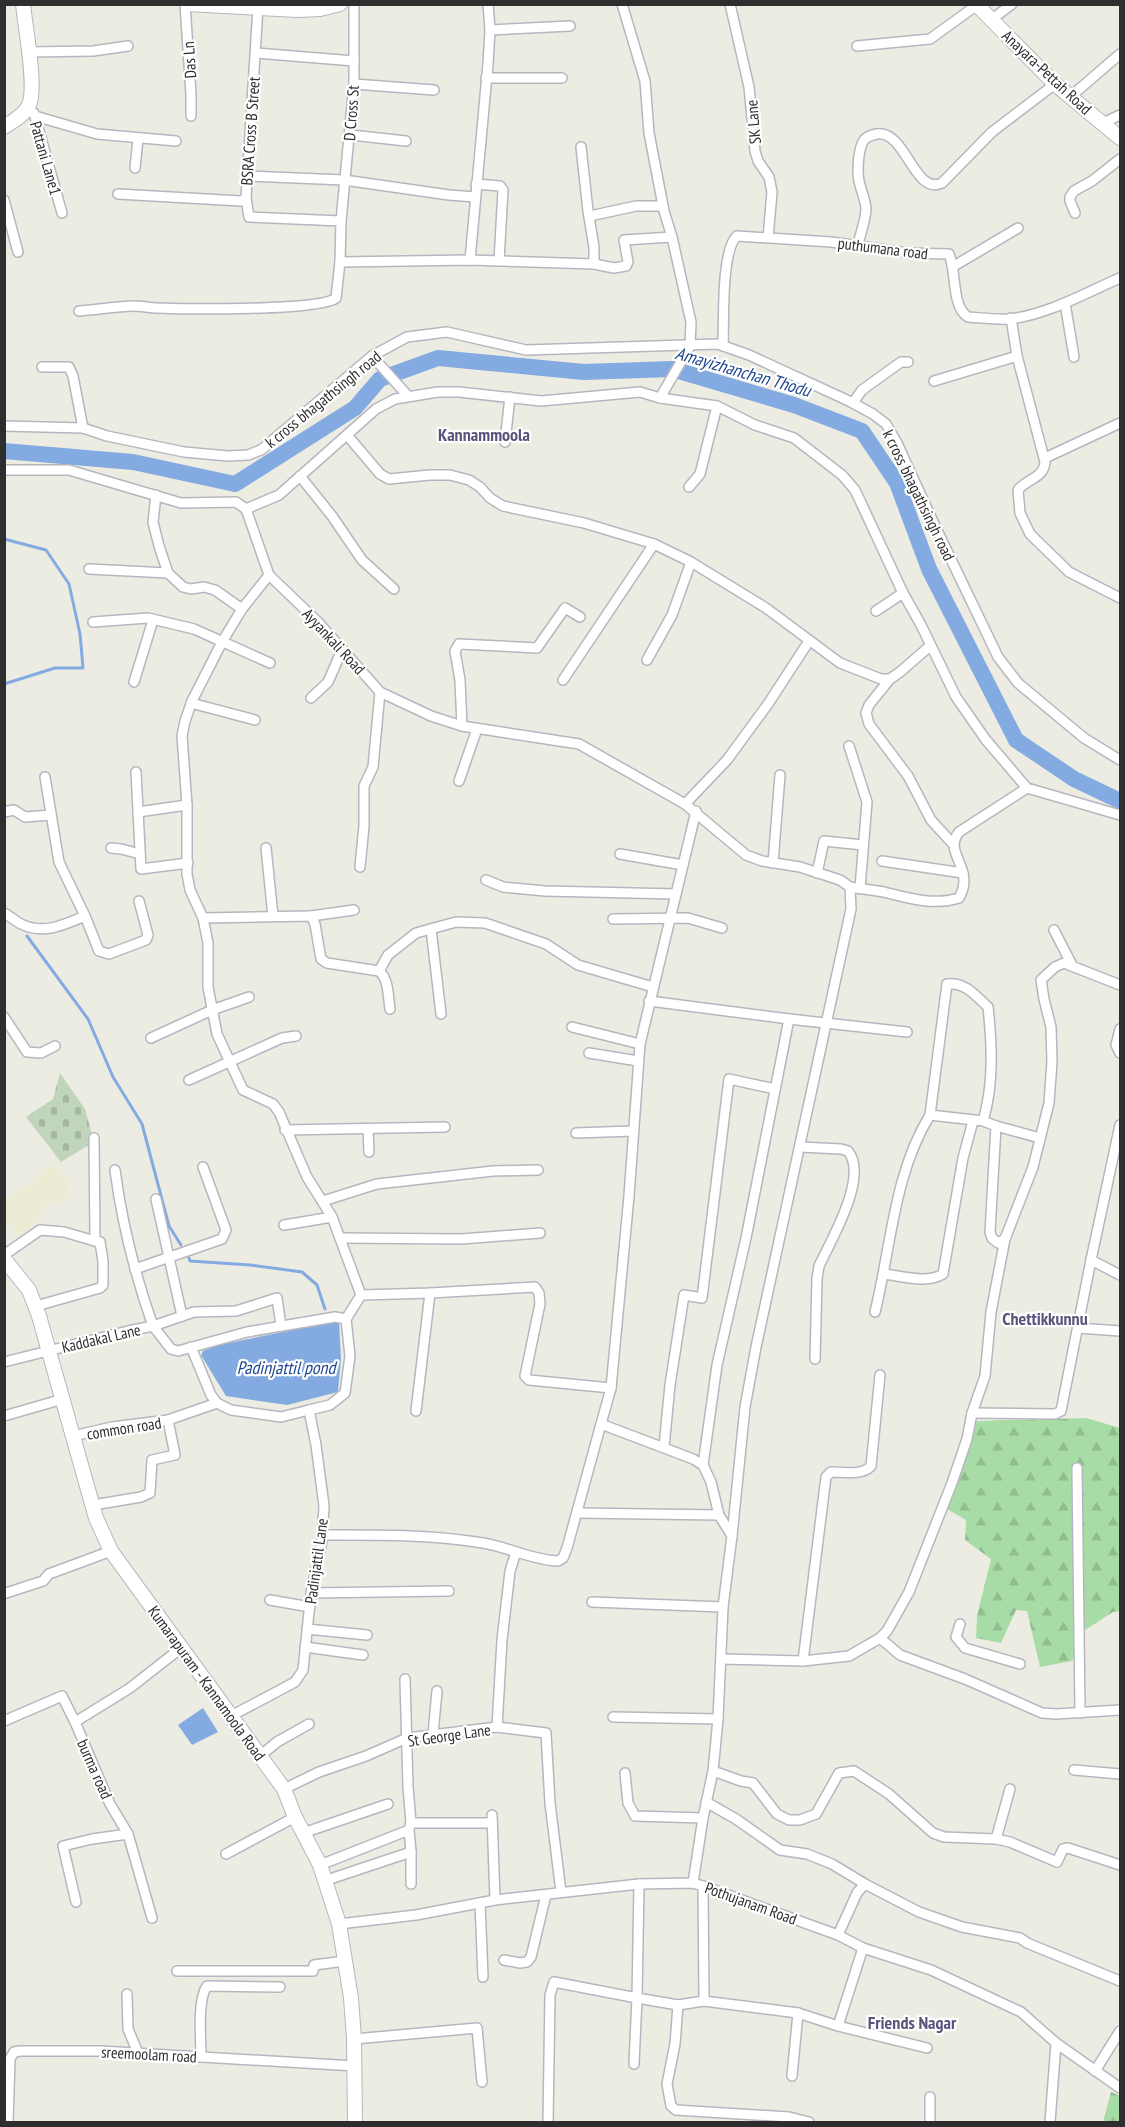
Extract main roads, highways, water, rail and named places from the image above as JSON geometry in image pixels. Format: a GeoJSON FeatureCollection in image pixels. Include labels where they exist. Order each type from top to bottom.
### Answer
{"type":"FeatureCollection","features":[{"type":"Feature","properties":{"kind":"main road"},"geometry":{"type":"LineString","coordinates":[[4,127],[25,111],[33,109],[30,52],[23,4]]}},
{"type":"Feature","properties":{"kind":"main road"},"geometry":{"type":"LineString","coordinates":[[186,4],[320,9],[340,4]]}},
{"type":"Feature","properties":{"kind":"main road","name":"Anayara-Pettah Road"},"geometry":{"type":"LineString","coordinates":[[977,5],[1054,84],[1120,138]]}},
{"type":"Feature","properties":{"kind":"main road","name":"Kumarapuram - Kannamoola Road"},"geometry":{"type":"LineString","coordinates":[[4,1257],[29,1290],[36,1306],[93,1505],[111,1551],[284,1790],[320,1865],[339,1924],[351,1998],[355,2066],[355,2122]]}},
{"type":"Feature","properties":{"kind":"water","name":"Padinjattil pond"},"geometry":{"type":"Polygon","coordinates":[[[339,1321],[341,1359],[338,1392],[287,1405],[226,1396],[201,1355],[203,1351],[218,1345],[339,1321]]]}},
{"type":"Feature","properties":{"kind":"water"},"geometry":{"type":"Polygon","coordinates":[[[203,1708],[218,1732],[192,1745],[178,1725],[203,1708]]]}},
{"type":"Feature","properties":{"kind":"waterway","name":"Amayizhanchan Thodu"},"geometry":{"type":"LineString","coordinates":[[4,451],[133,462],[235,484],[355,408],[380,379],[438,358],[584,372],[672,369],[794,405],[862,431],[897,483],[929,569],[1016,740],[1074,779],[1120,801]]}},
{"type":"Feature","properties":{"kind":"waterway"},"geometry":{"type":"LineString","coordinates":[[4,539],[46,550],[69,584],[80,634],[83,668],[55,668],[4,684]]}},
{"type":"Feature","properties":{"kind":"waterway"},"geometry":{"type":"LineString","coordinates":[[27,936],[88,1019],[113,1077],[142,1124],[169,1226],[181,1245]]}},
{"type":"Feature","properties":{"kind":"waterway"},"geometry":{"type":"LineString","coordinates":[[189,1258],[190,1261],[250,1265],[302,1272],[317,1285],[325,1309]]}},
{"type":"Feature","properties":{"kind":"district","name":"Kannammoola"},"geometry":{"type":"Point","coordinates":[484,435]}},
{"type":"Feature","properties":{"kind":"district","name":"Chettikkunnu"},"geometry":{"type":"Point","coordinates":[1045,1319]}},
{"type":"Feature","properties":{"kind":"district","name":"Friends Nagar"},"geometry":{"type":"Point","coordinates":[912,2023]}}]}
